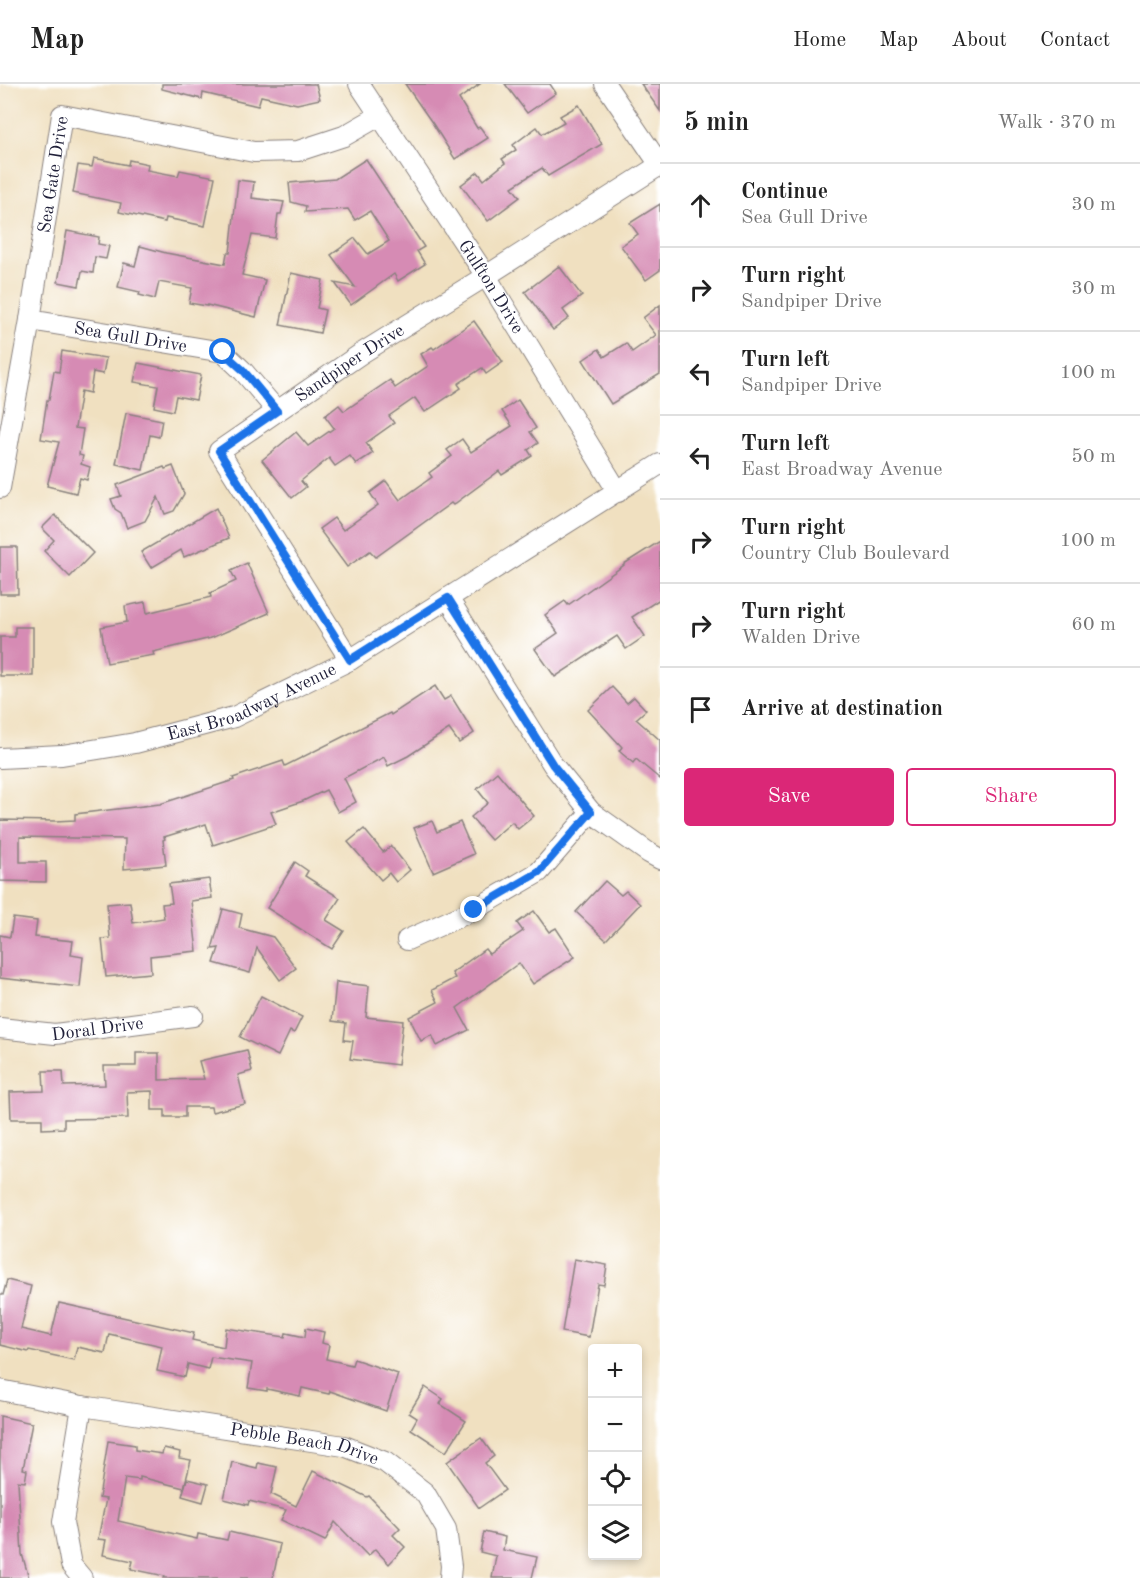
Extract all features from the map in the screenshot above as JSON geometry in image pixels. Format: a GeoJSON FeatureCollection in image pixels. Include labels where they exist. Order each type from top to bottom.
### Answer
{"type":"FeatureCollection","features":[{"type":"Feature","properties":{"kind":"street","name":"Gulfton Drive"},"geometry":{"type":"LineString","coordinates":[[360,84],[486,276],[618,492]]}},
{"type":"Feature","properties":{"kind":"street"},"geometry":{"type":"LineString","coordinates":[[605,84],[660,165]]}},
{"type":"Feature","properties":{"kind":"street","name":"Sea Gate Drive"},"geometry":{"type":"LineString","coordinates":[[0,488],[30,320],[62,115],[254,152],[298,151],[344,136],[379,116]]}},
{"type":"Feature","properties":{"kind":"street","name":"Sandpiper Drive"},"geometry":{"type":"LineString","coordinates":[[350,660],[219,451],[362,353],[660,165]]}},
{"type":"Feature","properties":{"kind":"street","name":"Sea Gull Drive"},"geometry":{"type":"LineString","coordinates":[[30,320],[223,352],[243,370],[277,411]]}},
{"type":"Feature","properties":{"kind":"street","name":"East Broadway Avenue"},"geometry":{"type":"LineString","coordinates":[[0,758],[62,755],[135,743],[234,717],[350,660],[660,464]]}},
{"type":"Feature","properties":{"kind":"street"},"geometry":{"type":"LineString","coordinates":[[448,598],[553,765],[591,812],[660,859]]}},
{"type":"Feature","properties":{"kind":"street"},"geometry":{"type":"LineString","coordinates":[[407,940],[474,910],[539,872],[591,812]]}},
{"type":"Feature","properties":{"kind":"street","name":"Doral Drive"},"geometry":{"type":"LineString","coordinates":[[0,1028],[55,1034],[193,1016]]}},
{"type":"Feature","properties":{"kind":"street","name":"Pebble Beach Drive"},"geometry":{"type":"LineString","coordinates":[[0,1390],[82,1406],[344,1446],[385,1462],[425,1493],[446,1529],[451,1566],[450,1578]]}},
{"type":"Feature","properties":{"kind":"street"},"geometry":{"type":"LineString","coordinates":[[82,1406],[63,1522],[71,1565],[82,1578]]}},
{"type":"Feature","properties":{"kind":"building"},"geometry":{"type":"Polygon","coordinates":[[[162,84],[316,84],[320,99],[297,104],[261,96],[258,106],[203,93],[202,99],[162,89],[162,84]]]}},
{"type":"Feature","properties":{"kind":"building"},"geometry":{"type":"Polygon","coordinates":[[[405,84],[480,84],[459,99],[477,128],[480,127],[488,138],[455,159],[405,84]]]}},
{"type":"Feature","properties":{"kind":"building"},"geometry":{"type":"Polygon","coordinates":[[[505,84],[550,84],[556,93],[527,113],[505,84]]]}},
{"type":"Feature","properties":{"kind":"building"},"geometry":{"type":"Polygon","coordinates":[[[641,84],[660,84],[660,111],[641,84]]]}},
{"type":"Feature","properties":{"kind":"building"},"geometry":{"type":"Polygon","coordinates":[[[579,105],[602,144],[548,176],[542,168],[512,187],[520,197],[488,221],[461,185],[478,172],[484,180],[505,163],[502,159],[516,150],[513,145],[537,127],[542,134],[564,122],[560,116],[579,105]]]}},
{"type":"Feature","properties":{"kind":"building"},"geometry":{"type":"Polygon","coordinates":[[[94,158],[128,165],[129,160],[148,164],[147,170],[178,176],[180,170],[215,177],[205,226],[166,218],[165,222],[119,212],[121,203],[73,193],[78,165],[92,167],[94,158]]]}},
{"type":"Feature","properties":{"kind":"building"},"geometry":{"type":"Polygon","coordinates":[[[366,159],[424,247],[417,251],[425,264],[398,281],[394,274],[351,305],[335,283],[355,287],[331,255],[355,238],[368,254],[389,241],[370,211],[355,220],[348,209],[305,212],[306,206],[291,202],[289,183],[335,179],[366,159]]]}},
{"type":"Feature","properties":{"kind":"building"},"geometry":{"type":"Polygon","coordinates":[[[238,180],[254,182],[252,198],[284,202],[281,214],[278,214],[275,238],[252,235],[242,275],[265,280],[256,317],[189,303],[192,288],[159,282],[155,299],[139,295],[140,292],[118,287],[124,263],[135,266],[140,246],[225,264],[227,253],[230,253],[238,180]]]}},
{"type":"Feature","properties":{"kind":"building"},"geometry":{"type":"Polygon","coordinates":[[[660,204],[660,270],[646,280],[621,246],[638,234],[630,223],[660,204]]]}},
{"type":"Feature","properties":{"kind":"building"},"geometry":{"type":"Polygon","coordinates":[[[67,231],[99,237],[98,244],[109,246],[106,259],[95,257],[93,273],[82,271],[79,286],[58,282],[67,231]]]}},
{"type":"Feature","properties":{"kind":"building"},"geometry":{"type":"Polygon","coordinates":[[[559,266],[582,296],[563,310],[569,318],[553,330],[525,292],[559,266]]]}},
{"type":"Feature","properties":{"kind":"building"},"geometry":{"type":"Polygon","coordinates":[[[291,273],[323,280],[317,308],[325,310],[320,333],[280,325],[291,273]]]}},
{"type":"Feature","properties":{"kind":"building"},"geometry":{"type":"Polygon","coordinates":[[[660,305],[660,374],[611,404],[583,360],[599,349],[604,357],[626,343],[632,352],[656,335],[643,318],[660,305]]]}},
{"type":"Feature","properties":{"kind":"building"},"geometry":{"type":"Polygon","coordinates":[[[474,321],[503,362],[486,374],[482,368],[458,384],[461,388],[425,412],[415,398],[389,416],[394,423],[366,443],[373,453],[356,464],[350,456],[335,466],[329,458],[301,481],[306,487],[292,498],[262,460],[296,432],[308,446],[334,428],[325,416],[339,405],[344,411],[390,380],[395,388],[428,366],[421,354],[432,347],[434,349],[474,321]]]}},
{"type":"Feature","properties":{"kind":"building"},"geometry":{"type":"Polygon","coordinates":[[[62,351],[106,358],[103,374],[93,372],[90,393],[81,391],[75,428],[83,429],[79,455],[83,456],[81,464],[90,467],[87,480],[80,478],[76,493],[47,486],[59,442],[41,439],[47,400],[49,400],[54,371],[59,372],[62,351]]]}},
{"type":"Feature","properties":{"kind":"building"},"geometry":{"type":"Polygon","coordinates":[[[138,363],[201,375],[196,400],[176,396],[173,411],[154,407],[158,386],[134,382],[138,363]]]}},
{"type":"Feature","properties":{"kind":"building"},"geometry":{"type":"Polygon","coordinates":[[[518,400],[536,428],[530,432],[538,443],[528,450],[532,456],[502,475],[499,471],[376,557],[370,551],[347,567],[319,529],[334,518],[343,530],[378,505],[370,493],[386,481],[400,500],[432,477],[429,473],[452,456],[447,450],[462,439],[471,452],[512,426],[502,411],[518,400]]]}},
{"type":"Feature","properties":{"kind":"building"},"geometry":{"type":"Polygon","coordinates":[[[126,413],[162,420],[159,437],[150,435],[143,470],[116,464],[126,413]]]}},
{"type":"Feature","properties":{"kind":"building"},"geometry":{"type":"Polygon","coordinates":[[[173,466],[184,494],[174,511],[165,514],[158,497],[145,521],[127,528],[121,513],[115,509],[111,499],[121,496],[117,485],[164,467],[165,469],[173,466]]]}},
{"type":"Feature","properties":{"kind":"building"},"geometry":{"type":"Polygon","coordinates":[[[216,508],[229,538],[184,557],[181,550],[151,568],[141,552],[216,508]]]}},
{"type":"Feature","properties":{"kind":"building"},"geometry":{"type":"Polygon","coordinates":[[[55,515],[93,553],[70,577],[44,551],[54,540],[42,528],[55,515]]]}},
{"type":"Feature","properties":{"kind":"building"},"geometry":{"type":"Polygon","coordinates":[[[660,541],[660,599],[632,617],[645,636],[626,649],[617,636],[555,677],[535,649],[558,633],[545,615],[565,601],[568,605],[660,541]]]}},
{"type":"Feature","properties":{"kind":"building"},"geometry":{"type":"Polygon","coordinates":[[[0,547],[17,547],[18,594],[0,594],[0,547]]]}},
{"type":"Feature","properties":{"kind":"building"},"geometry":{"type":"Polygon","coordinates":[[[247,563],[269,613],[211,638],[153,652],[154,655],[107,663],[101,627],[127,622],[125,606],[145,602],[147,613],[211,597],[210,593],[236,581],[231,571],[247,563]]]}},
{"type":"Feature","properties":{"kind":"building"},"geometry":{"type":"Polygon","coordinates":[[[15,627],[33,627],[33,676],[0,676],[0,637],[15,637],[15,627]]]}},
{"type":"Feature","properties":{"kind":"building"},"geometry":{"type":"Polygon","coordinates":[[[435,686],[444,700],[451,696],[474,733],[459,743],[449,729],[408,756],[388,766],[384,757],[344,778],[356,802],[338,812],[326,790],[271,812],[276,824],[213,845],[206,824],[164,837],[166,865],[124,869],[125,839],[20,837],[20,862],[46,862],[46,882],[0,881],[0,820],[75,820],[75,814],[160,804],[283,761],[285,766],[390,713],[391,715],[435,686]]]}},
{"type":"Feature","properties":{"kind":"building"},"geometry":{"type":"Polygon","coordinates":[[[612,687],[627,703],[634,697],[646,710],[636,719],[660,740],[660,779],[636,759],[633,763],[619,751],[622,747],[588,710],[612,687]]]}},
{"type":"Feature","properties":{"kind":"building"},"geometry":{"type":"Polygon","coordinates":[[[497,772],[534,816],[518,829],[512,822],[491,840],[471,817],[488,803],[477,789],[497,772]]]}},
{"type":"Feature","properties":{"kind":"building"},"geometry":{"type":"Polygon","coordinates":[[[432,821],[437,832],[460,822],[474,854],[433,872],[414,828],[432,821]]]}},
{"type":"Feature","properties":{"kind":"building"},"geometry":{"type":"Polygon","coordinates":[[[364,829],[383,852],[391,846],[410,870],[396,882],[389,873],[381,880],[348,842],[364,829]]]}},
{"type":"Feature","properties":{"kind":"building"},"geometry":{"type":"Polygon","coordinates":[[[295,862],[308,871],[305,876],[340,898],[326,920],[344,931],[332,949],[267,908],[295,862]]]}},
{"type":"Feature","properties":{"kind":"building"},"geometry":{"type":"Polygon","coordinates":[[[209,879],[212,898],[191,901],[197,951],[150,956],[151,973],[106,977],[102,939],[110,938],[107,904],[130,902],[133,923],[164,918],[162,904],[172,903],[169,884],[209,879]]]}},
{"type":"Feature","properties":{"kind":"building"},"geometry":{"type":"Polygon","coordinates":[[[605,881],[621,895],[626,891],[640,904],[606,940],[576,912],[605,881]]]}},
{"type":"Feature","properties":{"kind":"building"},"geometry":{"type":"Polygon","coordinates":[[[223,909],[242,914],[239,928],[273,937],[296,968],[280,980],[257,948],[250,973],[214,963],[219,948],[212,949],[223,909]]]}},
{"type":"Feature","properties":{"kind":"building"},"geometry":{"type":"Polygon","coordinates":[[[534,911],[549,932],[556,928],[575,957],[533,984],[519,963],[457,1008],[469,1030],[437,1046],[432,1035],[421,1041],[409,1017],[438,1002],[432,990],[455,978],[452,973],[485,949],[489,954],[523,931],[517,923],[534,911]]]}},
{"type":"Feature","properties":{"kind":"building"},"geometry":{"type":"Polygon","coordinates":[[[13,918],[37,921],[35,937],[73,941],[71,955],[83,957],[80,987],[0,978],[0,935],[10,937],[13,918]]]}},
{"type":"Feature","properties":{"kind":"building"},"geometry":{"type":"Polygon","coordinates":[[[336,982],[369,986],[366,1017],[403,1021],[398,1065],[350,1059],[353,1041],[344,1040],[346,1023],[332,1021],[336,982]]]}},
{"type":"Feature","properties":{"kind":"building"},"geometry":{"type":"Polygon","coordinates":[[[261,996],[302,1017],[294,1033],[290,1031],[278,1056],[240,1037],[261,996]]]}},
{"type":"Feature","properties":{"kind":"building"},"geometry":{"type":"Polygon","coordinates":[[[247,1050],[252,1071],[238,1075],[245,1104],[212,1112],[211,1107],[185,1107],[185,1117],[165,1117],[165,1110],[152,1110],[152,1091],[127,1092],[128,1118],[64,1119],[64,1128],[42,1129],[42,1119],[11,1119],[10,1092],[44,1091],[43,1071],[63,1071],[64,1086],[105,1085],[104,1066],[136,1066],[136,1053],[159,1053],[159,1080],[204,1079],[199,1061],[247,1050]]]}},
{"type":"Feature","properties":{"kind":"building"},"geometry":{"type":"Polygon","coordinates":[[[574,1259],[607,1265],[604,1285],[598,1284],[589,1337],[562,1332],[574,1259]]]}},
{"type":"Feature","properties":{"kind":"building"},"geometry":{"type":"Polygon","coordinates":[[[7,1280],[31,1286],[21,1329],[51,1336],[59,1303],[194,1333],[192,1340],[224,1347],[226,1328],[285,1337],[286,1333],[305,1337],[306,1328],[324,1332],[322,1343],[329,1345],[326,1359],[352,1365],[354,1359],[398,1374],[386,1411],[330,1391],[329,1394],[302,1388],[300,1396],[267,1389],[267,1391],[248,1388],[252,1363],[211,1357],[208,1369],[188,1364],[185,1377],[157,1371],[162,1346],[109,1334],[105,1353],[77,1347],[74,1360],[29,1350],[28,1352],[0,1345],[0,1295],[3,1295],[7,1280]]]}},
{"type":"Feature","properties":{"kind":"building"},"geometry":{"type":"Polygon","coordinates":[[[425,1387],[443,1399],[440,1404],[466,1421],[446,1452],[411,1429],[417,1418],[409,1413],[425,1387]]]}},
{"type":"Feature","properties":{"kind":"building"},"geometry":{"type":"Polygon","coordinates":[[[0,1416],[32,1423],[23,1469],[27,1470],[25,1482],[18,1481],[22,1554],[29,1578],[0,1578],[0,1416]]]}},
{"type":"Feature","properties":{"kind":"building"},"geometry":{"type":"Polygon","coordinates":[[[481,1438],[494,1456],[485,1463],[505,1490],[479,1508],[447,1462],[481,1438]]]}},
{"type":"Feature","properties":{"kind":"building"},"geometry":{"type":"Polygon","coordinates":[[[108,1441],[135,1445],[135,1450],[162,1454],[164,1448],[180,1452],[179,1458],[191,1460],[184,1488],[140,1477],[140,1480],[125,1478],[118,1521],[197,1539],[198,1534],[227,1540],[229,1532],[280,1544],[273,1578],[164,1578],[165,1576],[131,1569],[133,1561],[103,1555],[106,1540],[98,1539],[106,1499],[99,1498],[108,1441]]]}},
{"type":"Feature","properties":{"kind":"building"},"geometry":{"type":"Polygon","coordinates":[[[232,1462],[257,1468],[258,1463],[277,1467],[271,1494],[296,1506],[313,1471],[369,1496],[400,1528],[393,1535],[405,1547],[389,1564],[375,1549],[368,1556],[335,1522],[325,1541],[281,1520],[286,1510],[249,1501],[248,1505],[224,1499],[232,1462]]]}},
{"type":"Feature","properties":{"kind":"building"},"geometry":{"type":"Polygon","coordinates":[[[187,1479],[208,1484],[203,1502],[182,1496],[187,1479]]]}},
{"type":"Feature","properties":{"kind":"building"},"geometry":{"type":"Polygon","coordinates":[[[484,1532],[505,1537],[503,1550],[537,1557],[532,1578],[492,1578],[496,1556],[480,1552],[484,1532]]]}},
{"type":"Feature","properties":{"kind":"route"},"geometry":{"type":"LineString","coordinates":[[223,352],[243,370],[277,411],[219,451],[350,660],[448,598],[553,765],[591,812],[539,872],[474,910]]}}]}
